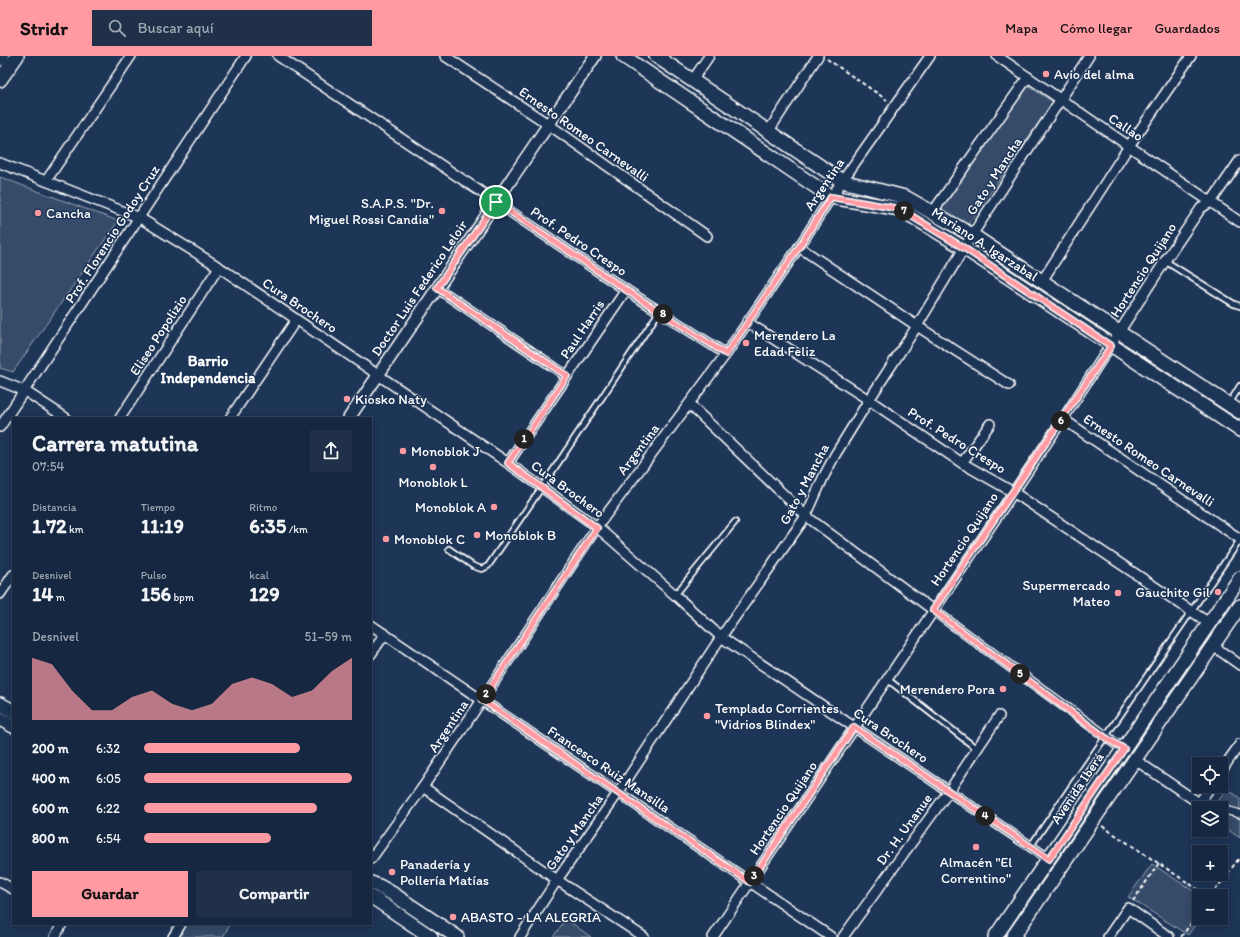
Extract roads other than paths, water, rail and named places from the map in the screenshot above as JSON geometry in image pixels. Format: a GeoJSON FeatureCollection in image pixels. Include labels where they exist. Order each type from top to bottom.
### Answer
{"type":"FeatureCollection","features":[{"type":"Feature","properties":{"kind":"main road"},"geometry":{"type":"LineString","coordinates":[[0,80],[17,56]]}},
{"type":"Feature","properties":{"kind":"main road","name":"Mariano A. Igarzabal"},"geometry":{"type":"LineString","coordinates":[[623,56],[831,197],[900,209],[964,248],[1240,430]]}},
{"type":"Feature","properties":{"kind":"main road","name":"Mariano A. Igarzabal"},"geometry":{"type":"LineString","coordinates":[[656,56],[842,181],[905,197],[972,235],[1234,408]]}},
{"type":"Feature","properties":{"kind":"main road","name":"Avenida Iberá"},"geometry":{"type":"LineString","coordinates":[[997,936],[1240,578]]}},
{"type":"Feature","properties":{"kind":"main road"},"geometry":{"type":"LineString","coordinates":[[1013,937],[1240,606]]}},
{"type":"Feature","properties":{"kind":"main road"},"geometry":{"type":"LineString","coordinates":[[0,704],[12,710]]}},
{"type":"Feature","properties":{"kind":"main road"},"geometry":{"type":"LineString","coordinates":[[0,719],[12,725]]}},
{"type":"Feature","properties":{"kind":"main road"},"geometry":{"type":"LineString","coordinates":[[372,883],[393,894],[457,937]]}},
{"type":"Feature","properties":{"kind":"main road"},"geometry":{"type":"LineString","coordinates":[[372,898],[431,937]]}},
{"type":"Feature","properties":{"kind":"street"},"geometry":{"type":"LineString","coordinates":[[46,182],[131,56]]}},
{"type":"Feature","properties":{"kind":"street","name":"Prof. Florencio Godoy Cruz"},"geometry":{"type":"LineString","coordinates":[[0,427],[246,56]]}},
{"type":"Feature","properties":{"kind":"street","name":"Prof. Pedro Crespo"},"geometry":{"type":"LineString","coordinates":[[278,56],[659,312],[726,354]]}},
{"type":"Feature","properties":{"kind":"street","name":"Ernesto Romeo Carnevalli"},"geometry":{"type":"LineString","coordinates":[[445,56],[548,124],[707,236]]}},
{"type":"Feature","properties":{"kind":"street","name":"Doctor Luis Federico Leloir"},"geometry":{"type":"LineString","coordinates":[[350,417],[595,56]]}},
{"type":"Feature","properties":{"kind":"street"},"geometry":{"type":"LineString","coordinates":[[692,81],[709,56]]}},
{"type":"Feature","properties":{"kind":"street"},"geometry":{"type":"LineString","coordinates":[[768,132],[818,56]]}},
{"type":"Feature","properties":{"kind":"street","name":"Argentina"},"geometry":{"type":"LineString","coordinates":[[372,858],[423,787],[597,528],[726,354],[831,197],[930,56]]}},
{"type":"Feature","properties":{"kind":"street","name":"Callao"},"geometry":{"type":"LineString","coordinates":[[997,56],[1240,222]]}},
{"type":"Feature","properties":{"kind":"street","name":"Gato y Mancha"},"geometry":{"type":"LineString","coordinates":[[520,937],[618,793],[721,637],[806,516],[835,455],[868,400],[917,326],[972,235],[1089,56]]}},
{"type":"Feature","properties":{"kind":"street"},"geometry":{"type":"LineString","coordinates":[[1042,281],[1129,146],[1191,56]]}},
{"type":"Feature","properties":{"kind":"street"},"geometry":{"type":"LineString","coordinates":[[932,213],[1028,77]]}},
{"type":"Feature","properties":{"kind":"street","name":"Hortencio Quijano"},"geometry":{"type":"LineString","coordinates":[[713,937],[1063,419],[1165,261],[1201,208],[1211,202],[1240,160]]}},
{"type":"Feature","properties":{"kind":"street","name":"Cura Brochero"},"geometry":{"type":"LineString","coordinates":[[0,163],[140,218],[219,267],[542,487],[597,528],[721,637],[1049,859]]}},
{"type":"Feature","properties":{"kind":"street"},"geometry":{"type":"LineString","coordinates":[[799,247],[917,326],[1009,385]]}},
{"type":"Feature","properties":{"kind":"street","name":"Eliseo Popolizio"},"geometry":{"type":"LineString","coordinates":[[121,417],[219,267]]}},
{"type":"Feature","properties":{"kind":"street"},"geometry":{"type":"LineString","coordinates":[[437,288],[567,376]]}},
{"type":"Feature","properties":{"kind":"street","name":"Paul Harris"},"geometry":{"type":"LineString","coordinates":[[508,463],[626,290]]}},
{"type":"Feature","properties":{"kind":"street"},"geometry":{"type":"LineString","coordinates":[[231,417],[296,320]]}},
{"type":"Feature","properties":{"kind":"street","name":"Prof. Pedro Crespo"},"geometry":{"type":"LineString","coordinates":[[747,322],[962,463],[1013,492],[1209,624]]}},
{"type":"Feature","properties":{"kind":"street"},"geometry":{"type":"LineString","coordinates":[[0,381],[25,391],[64,417]]}},
{"type":"Feature","properties":{"kind":"street"},"geometry":{"type":"LineString","coordinates":[[689,404],[806,516],[1106,738],[1124,749]]}},
{"type":"Feature","properties":{"kind":"street","name":"Ernesto Romeo Carnevalli"},"geometry":{"type":"LineString","coordinates":[[1063,419],[1240,539]]}},
{"type":"Feature","properties":{"kind":"street"},"geometry":{"type":"LineString","coordinates":[[962,463],[990,424]]}},
{"type":"Feature","properties":{"kind":"street"},"geometry":{"type":"LineString","coordinates":[[0,594],[12,576]]}},
{"type":"Feature","properties":{"kind":"street","name":"Francesco Ruiz Mansilla"},"geometry":{"type":"LineString","coordinates":[[372,626],[831,937]]}},
{"type":"Feature","properties":{"kind":"street"},"geometry":{"type":"LineString","coordinates":[[372,653],[385,634]]}},
{"type":"Feature","properties":{"kind":"street"},"geometry":{"type":"LineString","coordinates":[[1212,645],[1240,665]]}},
{"type":"Feature","properties":{"kind":"street","name":"Dr. H. Unanue"},"geometry":{"type":"LineString","coordinates":[[843,937],[949,791],[999,716]]}},
{"type":"Feature","properties":{"kind":"street"},"geometry":{"type":"LineString","coordinates":[[1228,761],[1240,744]]}},
{"type":"Feature","properties":{"kind":"street"},"geometry":{"type":"LineString","coordinates":[[1134,760],[1196,801]]}},
{"type":"Feature","properties":{"kind":"street"},"geometry":{"type":"LineString","coordinates":[[423,787],[644,937]]}},
{"type":"Feature","properties":{"kind":"street"},"geometry":{"type":"LineString","coordinates":[[1228,810],[1240,814]]}},
{"type":"Feature","properties":{"kind":"street"},"geometry":{"type":"LineString","coordinates":[[0,882],[12,888]]}},
{"type":"Feature","properties":{"kind":"street"},"geometry":{"type":"LineString","coordinates":[[1108,937],[1128,908],[1169,937]]}},
{"type":"Feature","properties":{"kind":"street"},"geometry":{"type":"LineString","coordinates":[[55,937],[61,925]]}},
{"type":"Feature","properties":{"kind":"street"},"geometry":{"type":"LineString","coordinates":[[173,937],[180,925]]}},
{"type":"Feature","properties":{"kind":"lane"},"geometry":{"type":"LineString","coordinates":[[1165,261],[1234,304],[1240,306]]}},
{"type":"Feature","properties":{"kind":"lane"},"geometry":{"type":"LineString","coordinates":[[449,550],[473,566],[482,569],[488,566],[659,312]]}},
{"type":"Feature","properties":{"kind":"lane"},"geometry":{"type":"LineString","coordinates":[[1234,408],[1240,386]]}},
{"type":"Feature","properties":{"kind":"lane"},"geometry":{"type":"LineString","coordinates":[[675,595],[736,522]]}},
{"type":"Feature","properties":{"kind":"lane"},"geometry":{"type":"LineString","coordinates":[[1030,847],[1106,738],[1240,539]]}},
{"type":"Feature","properties":{"kind":"lane"},"geometry":{"type":"LineString","coordinates":[[886,679],[977,749]]}},
{"type":"Feature","properties":{"kind":"place","name":"Avío del alma"},"geometry":{"type":"Point","coordinates":[1046,74]}},
{"type":"Feature","properties":{"kind":"place","name":"S.A.P.S. \"Dr. Miguel Rossi Candia\""},"geometry":{"type":"Point","coordinates":[442,211]}},
{"type":"Feature","properties":{"kind":"place","name":"Cancha"},"geometry":{"type":"Point","coordinates":[38,213]}},
{"type":"Feature","properties":{"kind":"place","name":"Merendero La Edad Feliz"},"geometry":{"type":"Point","coordinates":[746,343]}},
{"type":"Feature","properties":{"kind":"place","name":"Kiosko Naty"},"geometry":{"type":"Point","coordinates":[347,399]}},
{"type":"Feature","properties":{"kind":"place","name":"Monoblok J"},"geometry":{"type":"Point","coordinates":[403,451]}},
{"type":"Feature","properties":{"kind":"place","name":"Monoblok L"},"geometry":{"type":"Point","coordinates":[433,467]}},
{"type":"Feature","properties":{"kind":"place","name":"Monoblok A"},"geometry":{"type":"Point","coordinates":[494,507]}},
{"type":"Feature","properties":{"kind":"place","name":"Monoblok B"},"geometry":{"type":"Point","coordinates":[477,535]}},
{"type":"Feature","properties":{"kind":"place","name":"Monoblok C"},"geometry":{"type":"Point","coordinates":[386,539]}},
{"type":"Feature","properties":{"kind":"place","name":"Gauchito Gil"},"geometry":{"type":"Point","coordinates":[1218,592]}},
{"type":"Feature","properties":{"kind":"place","name":"Supermercado Mateo"},"geometry":{"type":"Point","coordinates":[1118,593]}},
{"type":"Feature","properties":{"kind":"place","name":"Merendero Pora"},"geometry":{"type":"Point","coordinates":[1003,689]}},
{"type":"Feature","properties":{"kind":"place","name":"Templado Corrientes \"Vidrios Blindex\""},"geometry":{"type":"Point","coordinates":[707,716]}},
{"type":"Feature","properties":{"kind":"place","name":"Almacén \"El Correntino\""},"geometry":{"type":"Point","coordinates":[976,847]}},
{"type":"Feature","properties":{"kind":"place","name":"Panadería y Pollería Matías"},"geometry":{"type":"Point","coordinates":[392,872]}},
{"type":"Feature","properties":{"kind":"place","name":"ABASTO - LA ALEGRIA"},"geometry":{"type":"Point","coordinates":[453,917]}},
{"type":"Feature","properties":{"kind":"district","name":"Barrio Independencia"},"geometry":{"type":"Point","coordinates":[208,370]}}]}
